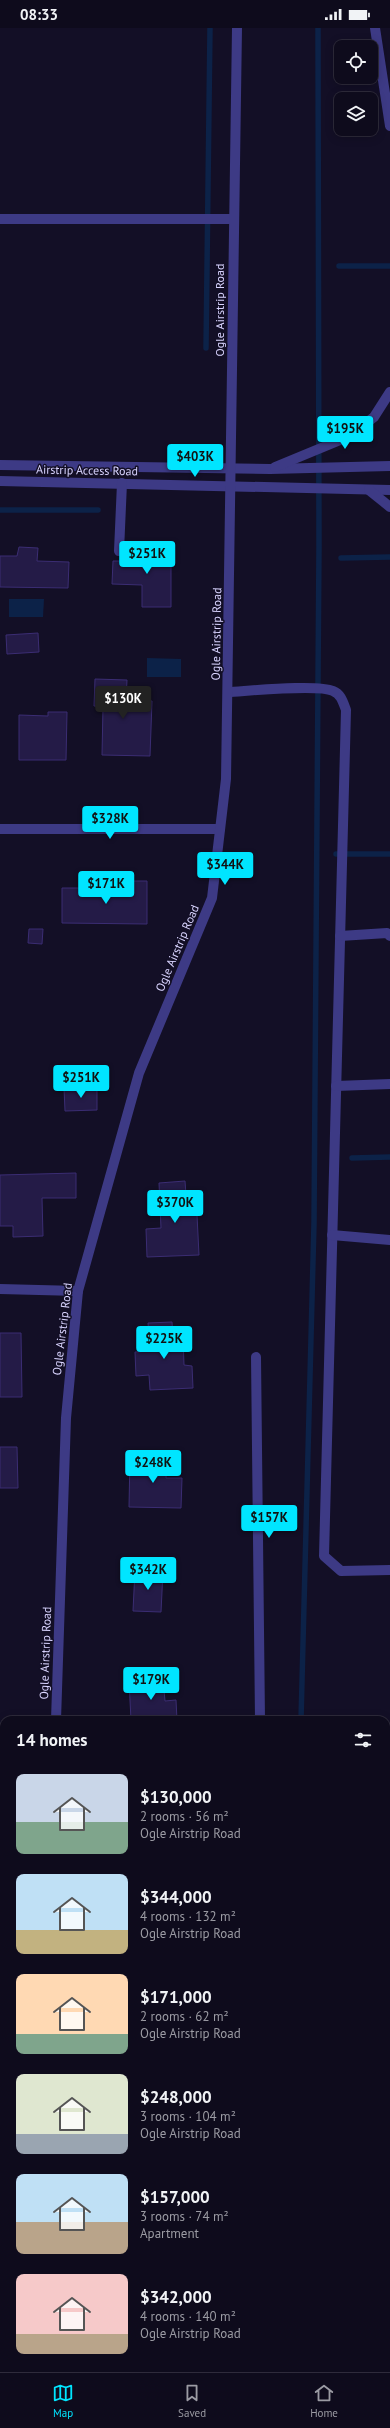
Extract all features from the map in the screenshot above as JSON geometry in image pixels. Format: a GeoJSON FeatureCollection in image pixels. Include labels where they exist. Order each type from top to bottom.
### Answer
{"type":"FeatureCollection","features":[{"type":"Feature","properties":{"kind":"street","name":"Ogle Airstrip Road"},"geometry":{"type":"LineString","coordinates":[[56,1716],[66,1418],[78,1291],[139,1073],[212,898],[226,779],[231,488],[233,218],[237,28]]}},
{"type":"Feature","properties":{"kind":"street"},"geometry":{"type":"LineString","coordinates":[[376,28],[390,126]]}},
{"type":"Feature","properties":{"kind":"street"},"geometry":{"type":"LineString","coordinates":[[0,219],[233,218]]}},
{"type":"Feature","properties":{"kind":"street"},"geometry":{"type":"LineString","coordinates":[[270,469],[350,436],[374,417],[390,392]]}},
{"type":"Feature","properties":{"kind":"street","name":"Airstrip Access Road"},"geometry":{"type":"LineString","coordinates":[[0,465],[270,469],[390,466]]}},
{"type":"Feature","properties":{"kind":"street","name":"Airstrip Access Road"},"geometry":{"type":"LineString","coordinates":[[0,481],[122,483],[231,488],[390,490]]}},
{"type":"Feature","properties":{"kind":"street"},"geometry":{"type":"LineString","coordinates":[[119,551],[122,483]]}},
{"type":"Feature","properties":{"kind":"street"},"geometry":{"type":"LineString","coordinates":[[369,490],[390,507]]}},
{"type":"Feature","properties":{"kind":"street"},"geometry":{"type":"LineString","coordinates":[[228,692],[299,688],[332,690],[341,696],[346,710],[324,1556],[341,1571],[390,1570]]}},
{"type":"Feature","properties":{"kind":"street"},"geometry":{"type":"LineString","coordinates":[[0,829],[220,829]]}},
{"type":"Feature","properties":{"kind":"street"},"geometry":{"type":"LineString","coordinates":[[340,936],[386,933],[390,936]]}},
{"type":"Feature","properties":{"kind":"street"},"geometry":{"type":"LineString","coordinates":[[336,1086],[390,1084]]}},
{"type":"Feature","properties":{"kind":"street"},"geometry":{"type":"LineString","coordinates":[[332,1235],[390,1240]]}},
{"type":"Feature","properties":{"kind":"street"},"geometry":{"type":"LineString","coordinates":[[0,1289],[78,1291]]}},
{"type":"Feature","properties":{"kind":"street"},"geometry":{"type":"LineString","coordinates":[[256,1357],[260,1716]]}},
{"type":"Feature","properties":{"kind":"water"},"geometry":{"type":"Polygon","coordinates":[[[9,599],[44,599],[43,617],[9,617],[9,599]]]}},
{"type":"Feature","properties":{"kind":"water"},"geometry":{"type":"Polygon","coordinates":[[[147,658],[181,659],[181,677],[147,677],[147,658]]]}},
{"type":"Feature","properties":{"kind":"building"},"geometry":{"type":"Polygon","coordinates":[[[19,547],[38,548],[37,561],[69,562],[68,588],[0,587],[0,556],[17,556],[19,547]]]}},
{"type":"Feature","properties":{"kind":"building"},"geometry":{"type":"Polygon","coordinates":[[[126,550],[171,550],[171,607],[142,607],[142,585],[112,584],[113,561],[124,561],[126,550]]]}},
{"type":"Feature","properties":{"kind":"building"},"geometry":{"type":"Polygon","coordinates":[[[38,633],[39,652],[7,654],[6,635],[38,633]]]}},
{"type":"Feature","properties":{"kind":"building"},"geometry":{"type":"Polygon","coordinates":[[[95,679],[127,680],[126,700],[152,701],[150,756],[102,755],[103,707],[94,706],[95,679]]]}},
{"type":"Feature","properties":{"kind":"building"},"geometry":{"type":"Polygon","coordinates":[[[48,712],[67,712],[66,760],[19,760],[19,715],[48,716],[48,712]]]}},
{"type":"Feature","properties":{"kind":"building"},"geometry":{"type":"Polygon","coordinates":[[[123,881],[147,881],[147,924],[62,923],[62,888],[123,888],[123,881]]]}},
{"type":"Feature","properties":{"kind":"building"},"geometry":{"type":"Polygon","coordinates":[[[29,929],[43,929],[42,944],[28,943],[29,929]]]}},
{"type":"Feature","properties":{"kind":"building"},"geometry":{"type":"Polygon","coordinates":[[[97,1087],[97,1110],[65,1111],[64,1088],[97,1087]]]}},
{"type":"Feature","properties":{"kind":"building"},"geometry":{"type":"Polygon","coordinates":[[[76,1173],[76,1198],[42,1198],[43,1236],[13,1237],[13,1226],[0,1226],[0,1175],[76,1173]]]}},
{"type":"Feature","properties":{"kind":"building"},"geometry":{"type":"Polygon","coordinates":[[[185,1181],[186,1195],[196,1195],[199,1255],[147,1257],[146,1229],[161,1228],[159,1183],[185,1181]]]}},
{"type":"Feature","properties":{"kind":"building"},"geometry":{"type":"Polygon","coordinates":[[[172,1322],[173,1338],[183,1337],[184,1365],[192,1366],[193,1388],[150,1390],[149,1375],[136,1376],[135,1352],[150,1351],[148,1323],[172,1322]]]}},
{"type":"Feature","properties":{"kind":"building"},"geometry":{"type":"Polygon","coordinates":[[[0,1333],[21,1333],[22,1397],[0,1397],[0,1333]]]}},
{"type":"Feature","properties":{"kind":"building"},"geometry":{"type":"Polygon","coordinates":[[[0,1447],[17,1447],[18,1488],[0,1488],[0,1447]]]}},
{"type":"Feature","properties":{"kind":"building"},"geometry":{"type":"Polygon","coordinates":[[[130,1456],[156,1456],[155,1459],[167,1459],[166,1478],[182,1478],[181,1508],[129,1507],[130,1456]]]}},
{"type":"Feature","properties":{"kind":"building"},"geometry":{"type":"Polygon","coordinates":[[[135,1570],[163,1571],[161,1612],[133,1611],[135,1570]]]}},
{"type":"Feature","properties":{"kind":"building"},"geometry":{"type":"Polygon","coordinates":[[[163,1679],[165,1701],[176,1700],[177,1716],[131,1716],[129,1681],[163,1679]]]}},
{"type":"Feature","properties":{"kind":"waterway"},"geometry":{"type":"LineString","coordinates":[[206,348],[210,28]]}},
{"type":"Feature","properties":{"kind":"waterway"},"geometry":{"type":"LineString","coordinates":[[301,1716],[314,1223],[319,546],[318,28]]}},
{"type":"Feature","properties":{"kind":"waterway"},"geometry":{"type":"LineString","coordinates":[[339,266],[390,266]]}},
{"type":"Feature","properties":{"kind":"waterway"},"geometry":{"type":"LineString","coordinates":[[0,510],[98,510]]}},
{"type":"Feature","properties":{"kind":"waterway"},"geometry":{"type":"LineString","coordinates":[[341,558],[390,557]]}},
{"type":"Feature","properties":{"kind":"waterway"},"geometry":{"type":"LineString","coordinates":[[336,854],[390,854]]}},
{"type":"Feature","properties":{"kind":"waterway"},"geometry":{"type":"LineString","coordinates":[[352,1158],[390,1157]]}}]}
